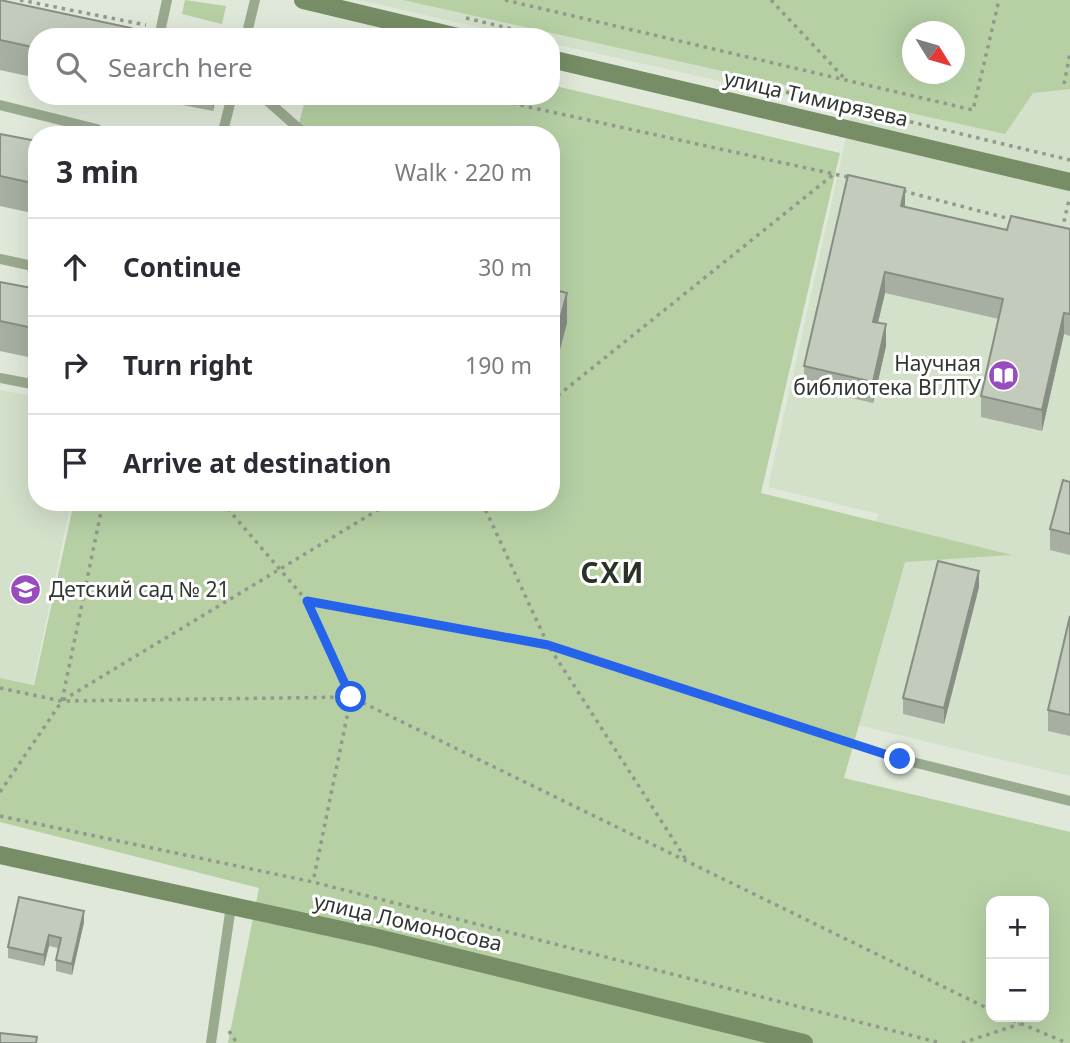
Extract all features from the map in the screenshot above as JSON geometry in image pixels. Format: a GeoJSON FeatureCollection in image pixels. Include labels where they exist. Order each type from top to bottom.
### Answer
{"type":"FeatureCollection","features":[{"type":"Feature","properties":{"kind":"main road"},"geometry":{"type":"LineString","coordinates":[[303,0],[420,28]]}},
{"type":"Feature","properties":{"kind":"main road","name":"улица Тимирязева"},"geometry":{"type":"LineString","coordinates":[[560,61],[1070,183]]}},
{"type":"Feature","properties":{"kind":"main road","name":"улица Ломоносова"},"geometry":{"type":"LineString","coordinates":[[0,855],[378,938],[804,1043]]}},
{"type":"Feature","properties":{"kind":"lane"},"geometry":{"type":"LineString","coordinates":[[161,28],[167,0]]}},
{"type":"Feature","properties":{"kind":"lane"},"geometry":{"type":"LineString","coordinates":[[248,28],[255,0]]}},
{"type":"Feature","properties":{"kind":"lane"},"geometry":{"type":"LineString","coordinates":[[0,105],[85,126]]}},
{"type":"Feature","properties":{"kind":"lane"},"geometry":{"type":"LineString","coordinates":[[224,126],[230,105]]}},
{"type":"Feature","properties":{"kind":"lane"},"geometry":{"type":"LineString","coordinates":[[272,105],[296,126]]}},
{"type":"Feature","properties":{"kind":"lane"},"geometry":{"type":"LineString","coordinates":[[0,259],[28,265]]}},
{"type":"Feature","properties":{"kind":"lane"},"geometry":{"type":"LineString","coordinates":[[0,379],[28,384]]}},
{"type":"Feature","properties":{"kind":"lane"},"geometry":{"type":"LineString","coordinates":[[900,759],[1070,801]]}},
{"type":"Feature","properties":{"kind":"lane"},"geometry":{"type":"LineString","coordinates":[[211,1043],[231,906]]}},
{"type":"Feature","properties":{"kind":"path"},"geometry":{"type":"LineString","coordinates":[[20,0],[139,28]]}},
{"type":"Feature","properties":{"kind":"path"},"geometry":{"type":"LineString","coordinates":[[505,0],[973,110],[999,0]]}},
{"type":"Feature","properties":{"kind":"path"},"geometry":{"type":"LineString","coordinates":[[771,0],[846,80]]}},
{"type":"Feature","properties":{"kind":"path"},"geometry":{"type":"LineString","coordinates":[[1064,84],[1070,53]]}},
{"type":"Feature","properties":{"kind":"path"},"geometry":{"type":"LineString","coordinates":[[520,105],[861,180]]}},
{"type":"Feature","properties":{"kind":"path"},"geometry":{"type":"LineString","coordinates":[[560,394],[834,174]]}},
{"type":"Feature","properties":{"kind":"path"},"geometry":{"type":"LineString","coordinates":[[901,191],[1021,222]]}},
{"type":"Feature","properties":{"kind":"path"},"geometry":{"type":"LineString","coordinates":[[1060,240],[1070,195]]}},
{"type":"Feature","properties":{"kind":"path"},"geometry":{"type":"LineString","coordinates":[[1062,232],[1070,234]]}},
{"type":"Feature","properties":{"kind":"path"},"geometry":{"type":"LineString","coordinates":[[0,792],[62,701],[101,511]]}},
{"type":"Feature","properties":{"kind":"path"},"geometry":{"type":"LineString","coordinates":[[230,511],[307,601],[351,697],[313,882]]}},
{"type":"Feature","properties":{"kind":"path"},"geometry":{"type":"LineString","coordinates":[[62,701],[377,511]]}},
{"type":"Feature","properties":{"kind":"path"},"geometry":{"type":"LineString","coordinates":[[486,511],[548,645],[688,862]]}},
{"type":"Feature","properties":{"kind":"path"},"geometry":{"type":"LineString","coordinates":[[307,601],[548,645],[900,759]]}},
{"type":"Feature","properties":{"kind":"path"},"geometry":{"type":"LineString","coordinates":[[0,688],[62,701],[351,697],[986,1008]]}},
{"type":"Feature","properties":{"kind":"path"},"geometry":{"type":"LineString","coordinates":[[0,816],[313,882],[941,1043]]}},
{"type":"Feature","properties":{"kind":"path"},"geometry":{"type":"LineString","coordinates":[[1016,1022],[1067,1043]]}},
{"type":"Feature","properties":{"kind":"path"},"geometry":{"type":"LineString","coordinates":[[962,1043],[1020,1024]]}},
{"type":"Feature","properties":{"kind":"shaded area"},"geometry":{"type":"Polygon","coordinates":[[[359,0],[1070,0],[1070,776],[832,719],[878,514],[768,487],[852,111],[560,45],[560,28],[482,28],[359,0]]]}},
{"type":"Feature","properties":{"kind":"shaded area","name":"Детский сад № 21"},"geometry":{"type":"Polygon","coordinates":[[[0,390],[28,395],[28,511],[69,511],[33,684],[0,678],[0,390]]]}},
{"type":"Feature","properties":{"kind":"green space"},"geometry":{"type":"Polygon","coordinates":[[[185,0],[226,6],[222,24],[182,14],[185,0]]]}},
{"type":"Feature","properties":{"kind":"green space"},"geometry":{"type":"Polygon","coordinates":[[[403,0],[1070,0],[1070,89],[1033,93],[1005,134],[560,35],[560,28],[529,28],[403,0]]]}},
{"type":"Feature","properties":{"kind":"green space"},"geometry":{"type":"Polygon","coordinates":[[[560,87],[840,153],[761,493],[1012,555],[905,562],[844,778],[1070,832],[1070,1043],[228,1043],[259,888],[0,822],[0,678],[34,685],[72,511],[560,511],[560,126],[298,126],[304,105],[560,105],[560,87]]]}},
{"type":"Feature","properties":{"kind":"building"},"geometry":{"type":"Polygon","coordinates":[[[0,0],[131,28],[28,28],[28,46],[0,40],[0,0]]]}},
{"type":"Feature","properties":{"kind":"building"},"geometry":{"type":"Polygon","coordinates":[[[0,134],[28,139],[28,182],[0,176],[0,134]]]}},
{"type":"Feature","properties":{"kind":"building"},"geometry":{"type":"Polygon","coordinates":[[[848,175],[905,188],[901,206],[1007,230],[1011,216],[1070,229],[1070,314],[1064,313],[1042,410],[981,396],[1003,299],[885,272],[873,322],[886,324],[873,382],[804,366],[848,175]]]}},
{"type":"Feature","properties":{"kind":"building"},"geometry":{"type":"Polygon","coordinates":[[[0,282],[28,287],[28,327],[0,321],[0,282]]]}},
{"type":"Feature","properties":{"kind":"building"},"geometry":{"type":"Polygon","coordinates":[[[560,291],[567,293],[560,319],[560,291]]]}},
{"type":"Feature","properties":{"kind":"building"},"geometry":{"type":"Polygon","coordinates":[[[1063,480],[1070,482],[1070,534],[1050,529],[1063,480]]]}},
{"type":"Feature","properties":{"kind":"building"},"geometry":{"type":"Polygon","coordinates":[[[938,561],[979,571],[944,708],[903,698],[938,561]]]}},
{"type":"Feature","properties":{"kind":"building"},"geometry":{"type":"Polygon","coordinates":[[[1070,616],[1070,715],[1048,710],[1070,616]]]}},
{"type":"Feature","properties":{"kind":"building"},"geometry":{"type":"Polygon","coordinates":[[[19,897],[84,911],[72,964],[56,960],[61,938],[49,935],[44,955],[8,947],[19,897]]]}},
{"type":"Feature","properties":{"kind":"building"},"geometry":{"type":"Polygon","coordinates":[[[0,1033],[37,1037],[36,1043],[0,1043],[0,1033]]]}},
{"type":"Feature","properties":{"kind":"place","name":"Научная библиотека ВГЛТУ"},"geometry":{"type":"Point","coordinates":[1004,376]}},
{"type":"Feature","properties":{"kind":"place","name":"Детский сад № 21"},"geometry":{"type":"Point","coordinates":[26,590]}},
{"type":"Feature","properties":{"kind":"district","name":"СХИ"},"geometry":{"type":"Point","coordinates":[613,573]}},
{"type":"Feature","properties":{"kind":"route"},"geometry":{"type":"LineString","coordinates":[[351,697],[307,601],[548,645],[900,759]]}}]}
